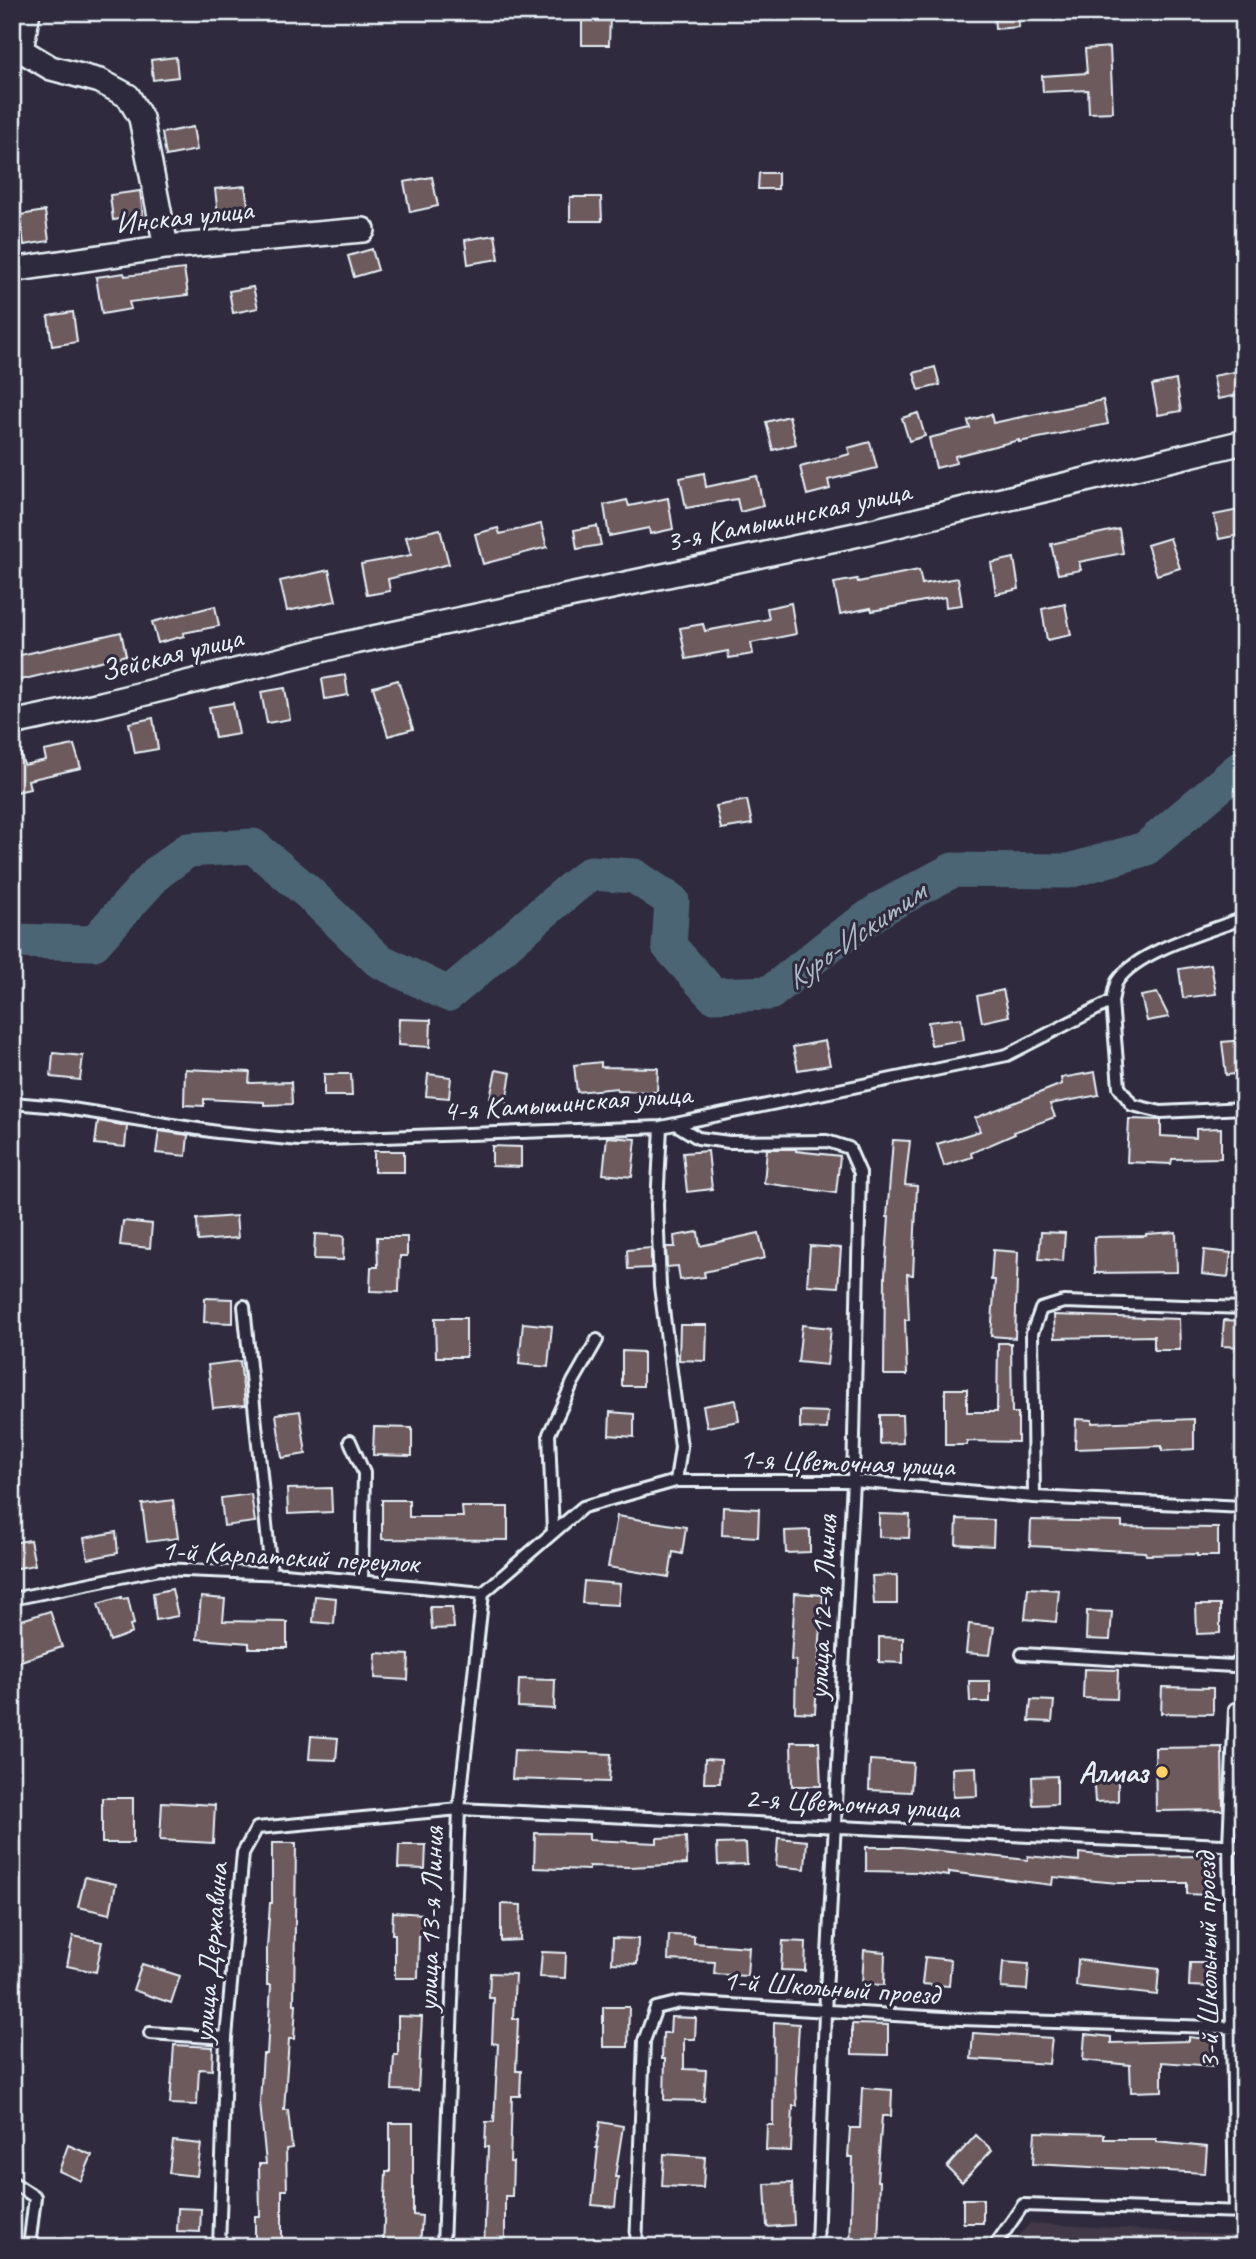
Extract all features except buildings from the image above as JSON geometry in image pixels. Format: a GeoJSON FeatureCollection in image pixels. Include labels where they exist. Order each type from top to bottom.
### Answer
{"type":"FeatureCollection","features":[{"type":"Feature","properties":{"kind":"street"},"geometry":{"type":"LineString","coordinates":[[28,12],[17,53],[51,68],[100,81],[128,96],[141,118],[166,247]]}},
{"type":"Feature","properties":{"kind":"street","name":"Инская улица"},"geometry":{"type":"LineString","coordinates":[[12,270],[166,247],[363,230]]}},
{"type":"Feature","properties":{"kind":"street","name":"3-я Камышинская улица"},"geometry":{"type":"LineString","coordinates":[[345,644],[864,533],[1244,442]]}},
{"type":"Feature","properties":{"kind":"street","name":"Зейская улица"},"geometry":{"type":"LineString","coordinates":[[12,723],[345,644]]}},
{"type":"Feature","properties":{"kind":"lane"},"geometry":{"type":"LineString","coordinates":[[1244,918],[1159,950],[1135,964],[1117,981],[1112,1000],[1119,1087],[1132,1105],[1161,1112],[1244,1108]]}},
{"type":"Feature","properties":{"kind":"lane","name":"4-я Камышинская улица"},"geometry":{"type":"LineString","coordinates":[[12,1103],[59,1107],[217,1132],[299,1140],[661,1127],[1007,1055],[1112,1000]]}},
{"type":"Feature","properties":{"kind":"lane","name":"улица 12-я Линия"},"geometry":{"type":"LineString","coordinates":[[677,1125],[698,1138],[729,1143],[827,1141],[849,1148],[860,1173],[853,1481],[825,2012],[817,2247]]}},
{"type":"Feature","properties":{"kind":"lane"},"geometry":{"type":"LineString","coordinates":[[661,1127],[657,1205],[660,1286],[681,1447],[676,1481]]}},
{"type":"Feature","properties":{"kind":"lane"},"geometry":{"type":"LineString","coordinates":[[1034,1497],[1032,1333],[1041,1309],[1064,1302],[1244,1308]]}},
{"type":"Feature","properties":{"kind":"lane"},"geometry":{"type":"LineString","coordinates":[[244,1306],[271,1573]]}},
{"type":"Feature","properties":{"kind":"lane"},"geometry":{"type":"LineString","coordinates":[[552,1532],[549,1434],[573,1382],[597,1340]]}},
{"type":"Feature","properties":{"kind":"lane"},"geometry":{"type":"LineString","coordinates":[[350,1441],[364,1473],[362,1581]]}},
{"type":"Feature","properties":{"kind":"lane","name":"1-я Цветочная улица"},"geometry":{"type":"LineString","coordinates":[[483,1593],[583,1507],[676,1481],[853,1481],[1034,1497],[1244,1507]]}},
{"type":"Feature","properties":{"kind":"lane","name":"1-й Карпатский переулок"},"geometry":{"type":"LineString","coordinates":[[12,1599],[160,1569],[271,1573],[483,1593]]}},
{"type":"Feature","properties":{"kind":"lane","name":"улица 13-я Линия"},"geometry":{"type":"LineString","coordinates":[[443,2247],[458,1809],[483,1593]]}},
{"type":"Feature","properties":{"kind":"lane"},"geometry":{"type":"LineString","coordinates":[[1022,1654],[1233,1666],[1240,1661],[1244,1636]]}},
{"type":"Feature","properties":{"kind":"lane","name":"3-й Школьный проезд"},"geometry":{"type":"LineString","coordinates":[[1235,1709],[1229,1845],[1238,2028],[1239,2212]]}},
{"type":"Feature","properties":{"kind":"lane","name":"2-я Цветочная улица"},"geometry":{"type":"LineString","coordinates":[[458,1809],[1244,1846]]}},
{"type":"Feature","properties":{"kind":"lane","name":"улица Державина"},"geometry":{"type":"LineString","coordinates":[[219,2247],[226,2038],[243,1853],[257,1828],[458,1809]]}},
{"type":"Feature","properties":{"kind":"lane","name":"1-й Школьный проезд"},"geometry":{"type":"LineString","coordinates":[[636,2247],[644,2041],[656,2008],[680,2002],[960,2020],[1238,2028]]}},
{"type":"Feature","properties":{"kind":"lane"},"geometry":{"type":"LineString","coordinates":[[150,2033],[226,2038]]}},
{"type":"Feature","properties":{"kind":"lane"},"geometry":{"type":"LineString","coordinates":[[12,2182],[35,2197],[29,2247]]}},
{"type":"Feature","properties":{"kind":"lane"},"geometry":{"type":"LineString","coordinates":[[994,2247],[1023,2204],[1239,2212]]}},
{"type":"Feature","properties":{"kind":"shaded area"},"geometry":{"type":"Polygon","coordinates":[[[1030,2223],[1244,2236],[1244,2247],[1009,2247],[1030,2223]]]}},
{"type":"Feature","properties":{"kind":"waterway","name":"Куро-Искитим"},"geometry":{"type":"LineString","coordinates":[[12,941],[94,943],[157,873],[188,850],[253,846],[309,893],[378,960],[448,994],[591,873],[634,876],[672,901],[669,946],[713,995],[770,993],[832,943],[884,907],[953,870],[1069,871],[1145,849],[1244,765]]}},
{"type":"Feature","properties":{"kind":"place","name":"Алмаз"},"geometry":{"type":"Point","coordinates":[1162,1772]}}]}
